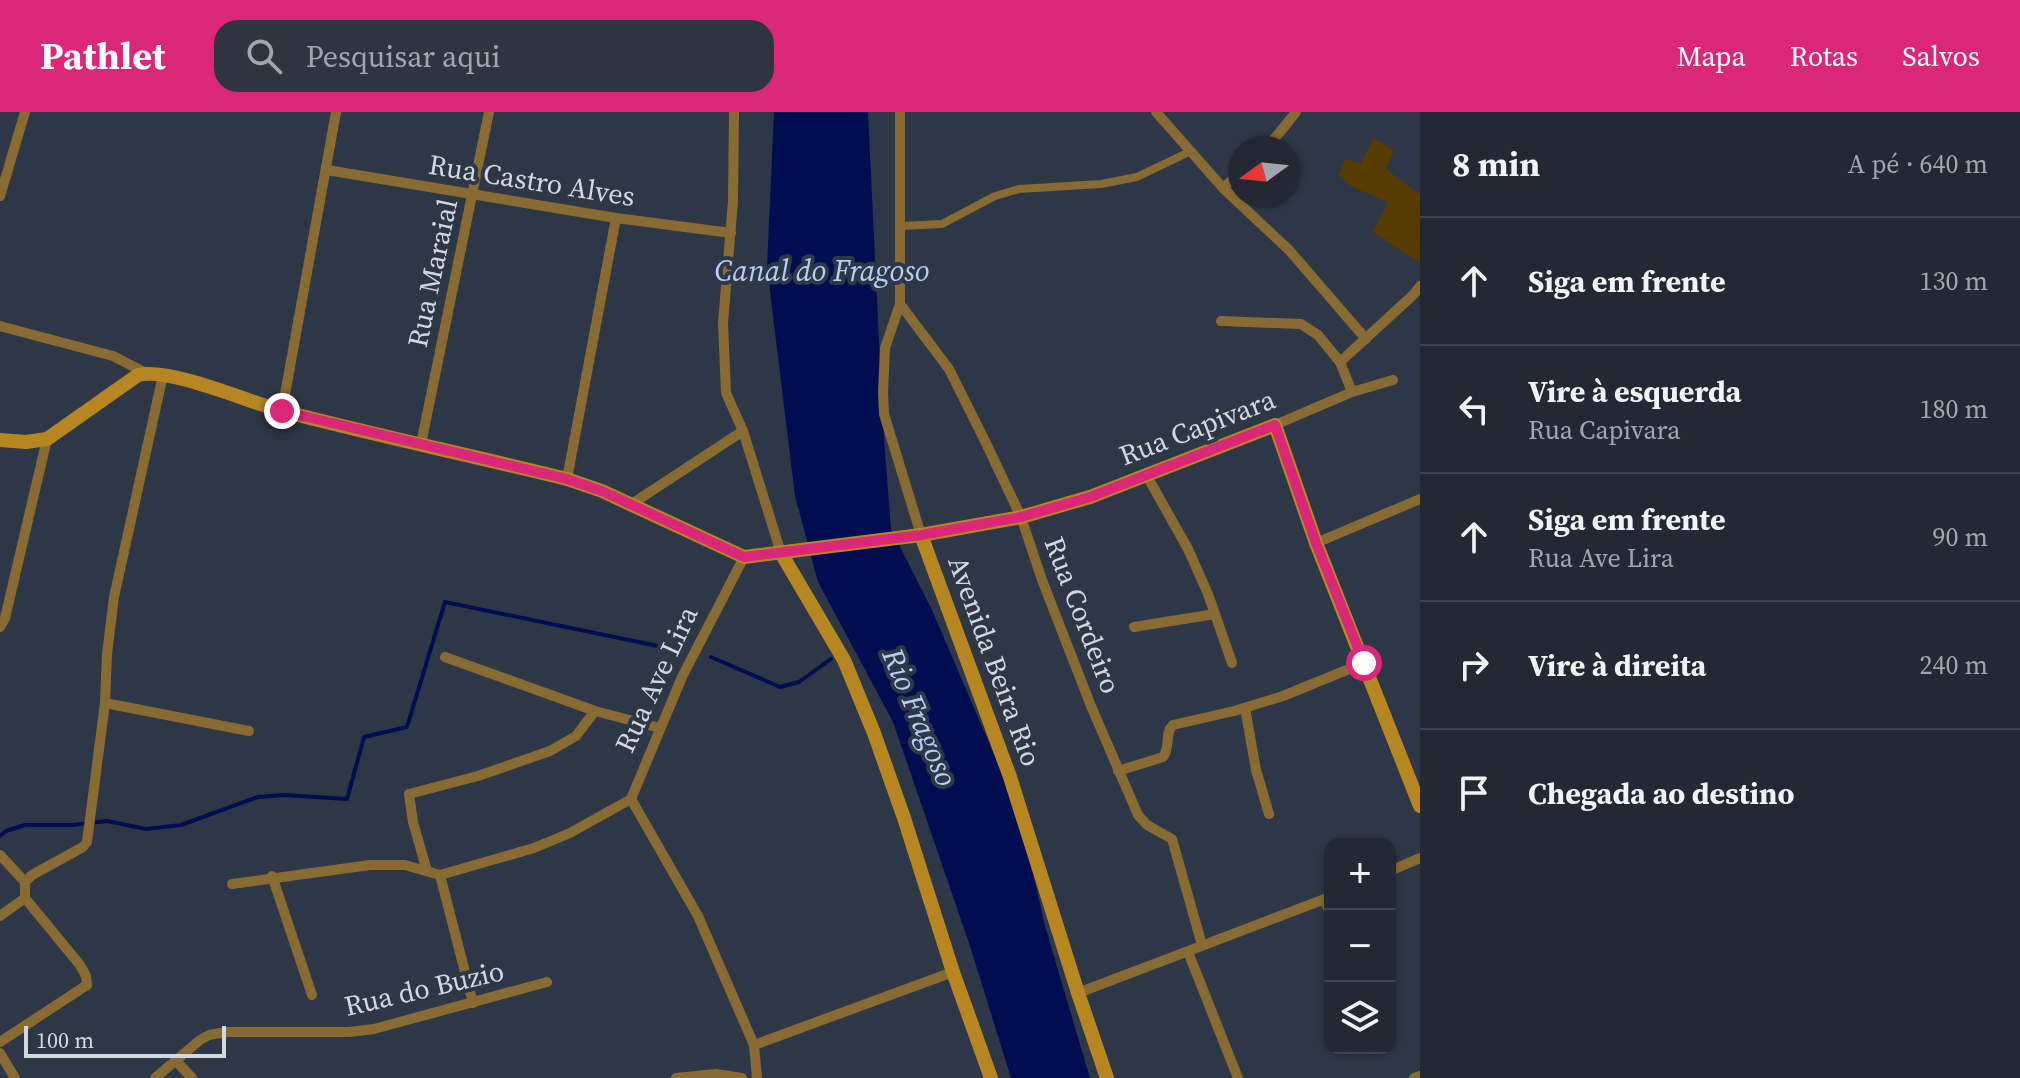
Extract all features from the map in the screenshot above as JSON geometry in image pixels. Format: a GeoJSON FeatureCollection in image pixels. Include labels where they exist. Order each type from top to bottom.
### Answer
{"type":"FeatureCollection","features":[{"type":"Feature","properties":{"kind":"main road"},"geometry":{"type":"LineString","coordinates":[[0,440],[26,442],[47,439],[131,380],[147,373],[224,392],[282,411],[567,479],[602,491],[744,557],[921,535]]}},
{"type":"Feature","properties":{"kind":"main road"},"geometry":{"type":"LineString","coordinates":[[1275,425],[1316,543],[1420,806]]}},
{"type":"Feature","properties":{"kind":"main road","name":"Rua Capivara"},"geometry":{"type":"LineString","coordinates":[[921,535],[1065,506],[1275,425]]}},
{"type":"Feature","properties":{"kind":"main road","name":"Avenida Beira Rio"},"geometry":{"type":"LineString","coordinates":[[921,535],[1010,777],[1107,1078]]}},
{"type":"Feature","properties":{"kind":"main road"},"geometry":{"type":"LineString","coordinates":[[787,551],[844,660],[874,733],[991,1078]]}},
{"type":"Feature","properties":{"kind":"street"},"geometry":{"type":"LineString","coordinates":[[282,411],[336,112]]}},
{"type":"Feature","properties":{"kind":"street","name":"Rua Maraial"},"geometry":{"type":"LineString","coordinates":[[421,444],[489,112]]}},
{"type":"Feature","properties":{"kind":"street"},"geometry":{"type":"LineString","coordinates":[[734,112],[731,233],[723,344],[726,393],[787,551]]}},
{"type":"Feature","properties":{"kind":"street","name":"Avenida Beira Rio"},"geometry":{"type":"LineString","coordinates":[[900,112],[900,304],[885,348],[884,414],[921,535]]}},
{"type":"Feature","properties":{"kind":"street"},"geometry":{"type":"LineString","coordinates":[[1156,112],[1223,188],[1289,250],[1366,339]]}},
{"type":"Feature","properties":{"kind":"street"},"geometry":{"type":"LineString","coordinates":[[1277,136],[1296,112]]}},
{"type":"Feature","properties":{"kind":"street"},"geometry":{"type":"LineString","coordinates":[[0,196],[21,113]]}},
{"type":"Feature","properties":{"kind":"street"},"geometry":{"type":"LineString","coordinates":[[901,226],[942,224],[995,196],[1019,189],[1101,184],[1137,177],[1189,152]]}},
{"type":"Feature","properties":{"kind":"street","name":"Rua Castro Alves"},"geometry":{"type":"LineString","coordinates":[[327,170],[616,218],[731,233]]}},
{"type":"Feature","properties":{"kind":"street"},"geometry":{"type":"LineString","coordinates":[[1223,188],[1228,184]]}},
{"type":"Feature","properties":{"kind":"street"},"geometry":{"type":"LineString","coordinates":[[567,479],[616,218]]}},
{"type":"Feature","properties":{"kind":"street"},"geometry":{"type":"LineString","coordinates":[[1340,362],[1420,286]]}},
{"type":"Feature","properties":{"kind":"street","name":"Rua Cordeiro"},"geometry":{"type":"LineString","coordinates":[[900,304],[949,369],[1021,517],[1076,670],[1118,771],[1144,822],[1172,839],[1202,945]]}},
{"type":"Feature","properties":{"kind":"street"},"geometry":{"type":"LineString","coordinates":[[1221,321],[1301,324],[1318,335],[1340,362],[1352,392]]}},
{"type":"Feature","properties":{"kind":"street"},"geometry":{"type":"LineString","coordinates":[[0,326],[113,356],[147,373]]}},
{"type":"Feature","properties":{"kind":"street"},"geometry":{"type":"LineString","coordinates":[[25,882],[83,847],[89,834],[114,597],[163,375]]}},
{"type":"Feature","properties":{"kind":"street","name":"Rua Capivara"},"geometry":{"type":"LineString","coordinates":[[1275,425],[1352,392],[1393,380]]}},
{"type":"Feature","properties":{"kind":"street"},"geometry":{"type":"LineString","coordinates":[[630,505],[743,431]]}},
{"type":"Feature","properties":{"kind":"street"},"geometry":{"type":"LineString","coordinates":[[0,627],[5,618],[47,439]]}},
{"type":"Feature","properties":{"kind":"street"},"geometry":{"type":"LineString","coordinates":[[1147,476],[1188,549],[1232,663]]}},
{"type":"Feature","properties":{"kind":"street"},"geometry":{"type":"LineString","coordinates":[[1316,543],[1420,499]]}},
{"type":"Feature","properties":{"kind":"street","name":"Rua Ave Lira"},"geometry":{"type":"LineString","coordinates":[[631,799],[693,653],[744,557]]}},
{"type":"Feature","properties":{"kind":"street"},"geometry":{"type":"LineString","coordinates":[[1134,627],[1215,614]]}},
{"type":"Feature","properties":{"kind":"street"},"geometry":{"type":"LineString","coordinates":[[445,657],[595,711],[660,728]]}},
{"type":"Feature","properties":{"kind":"street"},"geometry":{"type":"LineString","coordinates":[[1118,771],[1163,757],[1167,751],[1169,729],[1173,725],[1283,696],[1364,663]]}},
{"type":"Feature","properties":{"kind":"street"},"geometry":{"type":"LineString","coordinates":[[105,703],[249,731]]}},
{"type":"Feature","properties":{"kind":"street"},"geometry":{"type":"LineString","coordinates":[[1245,708],[1256,770],[1269,814]]}},
{"type":"Feature","properties":{"kind":"street"},"geometry":{"type":"LineString","coordinates":[[427,871],[413,822],[409,794],[478,776],[550,751],[576,736],[595,711]]}},
{"type":"Feature","properties":{"kind":"street"},"geometry":{"type":"LineString","coordinates":[[232,884],[272,876],[370,865],[405,865],[440,875],[534,848],[570,833],[631,799],[698,916],[754,1045],[757,1078]]}},
{"type":"Feature","properties":{"kind":"street"},"geometry":{"type":"LineString","coordinates":[[0,855],[25,882],[25,898],[80,965],[87,985],[0,1042]]}},
{"type":"Feature","properties":{"kind":"street"},"geometry":{"type":"LineString","coordinates":[[1396,868],[1420,858]]}},
{"type":"Feature","properties":{"kind":"street"},"geometry":{"type":"LineString","coordinates":[[440,875],[473,1003]]}},
{"type":"Feature","properties":{"kind":"street"},"geometry":{"type":"LineString","coordinates":[[272,876],[312,995]]}},
{"type":"Feature","properties":{"kind":"street"},"geometry":{"type":"LineString","coordinates":[[0,916],[25,898]]}},
{"type":"Feature","properties":{"kind":"street"},"geometry":{"type":"LineString","coordinates":[[1078,993],[1324,899]]}},
{"type":"Feature","properties":{"kind":"street"},"geometry":{"type":"LineString","coordinates":[[1188,952],[1238,1078]]}},
{"type":"Feature","properties":{"kind":"street"},"geometry":{"type":"LineString","coordinates":[[754,1045],[953,972]]}},
{"type":"Feature","properties":{"kind":"street","name":"Rua do Buzio"},"geometry":{"type":"LineString","coordinates":[[155,1078],[209,1035],[374,1029],[547,982]]}},
{"type":"Feature","properties":{"kind":"street"},"geometry":{"type":"LineString","coordinates":[[0,1053],[15,1078]]}},
{"type":"Feature","properties":{"kind":"street"},"geometry":{"type":"LineString","coordinates":[[176,1061],[192,1078]]}},
{"type":"Feature","properties":{"kind":"street"},"geometry":{"type":"LineString","coordinates":[[676,1078],[716,1074],[742,1078]]}},
{"type":"Feature","properties":{"kind":"street"},"geometry":{"type":"LineString","coordinates":[[1414,1078],[1420,1076]]}},
{"type":"Feature","properties":{"kind":"shaded area"},"geometry":{"type":"Polygon","coordinates":[[[1374,138],[1394,151],[1386,169],[1420,195],[1420,263],[1373,232],[1388,202],[1352,187],[1339,175],[1345,159],[1361,163],[1374,138]]]}},
{"type":"Feature","properties":{"kind":"water","name":"Canal do Fragoso"},"geometry":{"type":"Polygon","coordinates":[[[774,112],[868,112],[891,529],[932,610],[1020,815],[1045,926],[1090,1078],[1011,1078],[969,943],[893,722],[818,582],[795,496],[767,267],[774,112]]]}},
{"type":"Feature","properties":{"kind":"waterway"},"geometry":{"type":"LineString","coordinates":[[0,836],[25,825],[107,821],[146,829],[181,825],[258,797],[285,795],[347,799],[364,737],[407,727],[445,602],[682,651]]}},
{"type":"Feature","properties":{"kind":"waterway"},"geometry":{"type":"LineString","coordinates":[[711,657],[780,687],[799,682],[831,659]]}},
{"type":"Feature","properties":{"kind":"route"},"geometry":{"type":"LineString","coordinates":[[282,411],[567,479],[602,491],[744,557],[921,535],[1021,517],[1090,497],[1275,425],[1316,543],[1364,663]]}},
{"type":"Feature","properties":{"kind":"water label","name":"Rio Fragoso"},"geometry":{"type":"Point","coordinates":[920,717]}}]}
